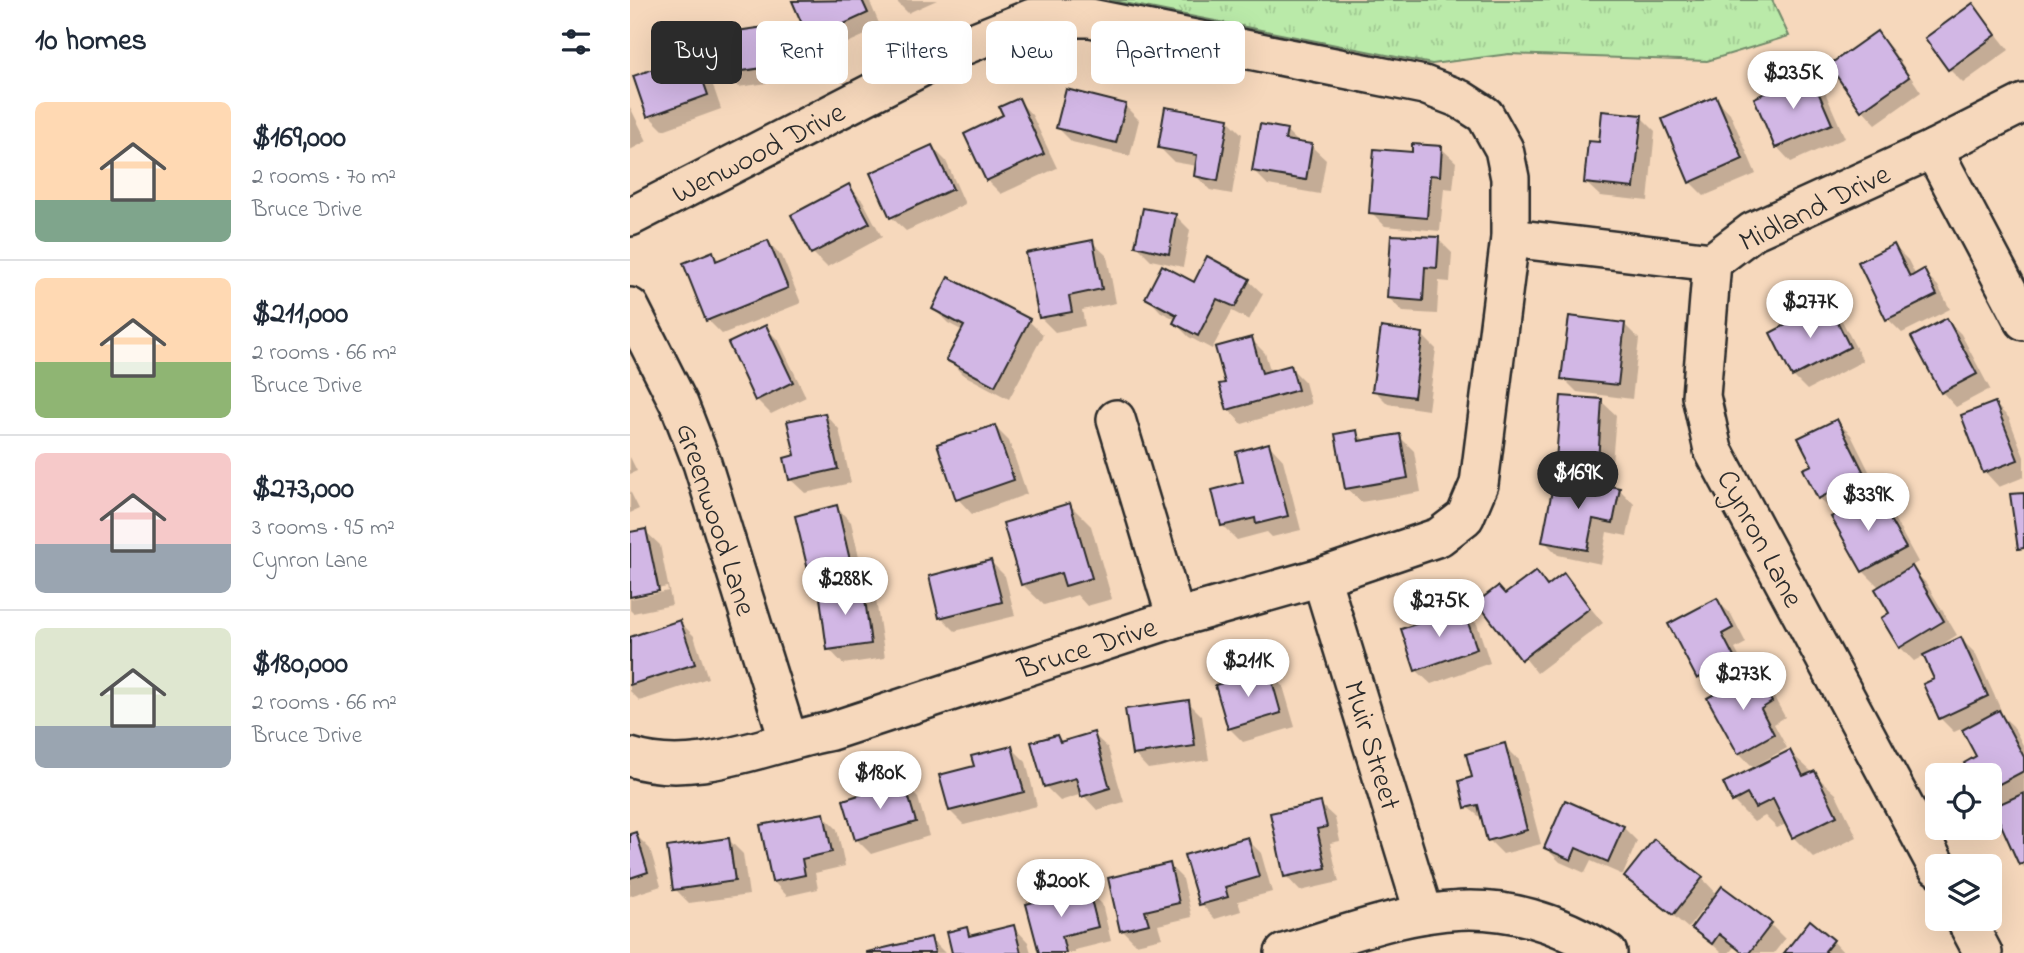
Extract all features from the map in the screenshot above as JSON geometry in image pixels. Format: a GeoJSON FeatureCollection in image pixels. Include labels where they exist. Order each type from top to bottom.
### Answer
{"type":"FeatureCollection","features":[{"type":"Feature","properties":{"kind":"street","name":"Wenwood Drive"},"geometry":{"type":"LineString","coordinates":[[630,217],[963,46],[1032,18],[1090,18],[1424,85],[1460,99],[1485,116],[1504,149],[1510,178],[1510,238]]}},
{"type":"Feature","properties":{"kind":"street","name":"Midland Drive"},"geometry":{"type":"LineString","coordinates":[[1510,238],[1712,262],[1753,231],[1933,149],[2024,103]]}},
{"type":"Feature","properties":{"kind":"street"},"geometry":{"type":"LineString","coordinates":[[1933,149],[2024,321]]}},
{"type":"Feature","properties":{"kind":"street","name":"Bruce Drive"},"geometry":{"type":"LineString","coordinates":[[630,757],[672,764],[706,762],[788,739],[831,731],[1176,618],[1321,576],[1439,537],[1465,517],[1479,484],[1510,238]]}},
{"type":"Feature","properties":{"kind":"street","name":"Cynron Lane"},"geometry":{"type":"LineString","coordinates":[[1712,262],[1701,396],[1713,450],[1930,854]]}},
{"type":"Feature","properties":{"kind":"street","name":"Greenwood Lane"},"geometry":{"type":"LineString","coordinates":[[630,307],[679,404],[702,463],[788,739]]}},
{"type":"Feature","properties":{"kind":"street"},"geometry":{"type":"LineString","coordinates":[[1115,419],[1176,618]]}},
{"type":"Feature","properties":{"kind":"street","name":"Muir Street"},"geometry":{"type":"LineString","coordinates":[[1321,576],[1424,914]]}},
{"type":"Feature","properties":{"kind":"street"},"geometry":{"type":"LineString","coordinates":[[1284,953],[1378,924],[1424,914],[1482,908],[1516,913],[1569,931],[1608,953]]}},
{"type":"Feature","properties":{"kind":"street"},"geometry":{"type":"LineString","coordinates":[[1971,931],[1983,953]]}},
{"type":"Feature","properties":{"kind":"green space"},"geometry":{"type":"Polygon","coordinates":[[[1109,0],[1772,0],[1789,36],[1707,61],[1509,54],[1432,64],[1245,27],[1245,21],[1215,21],[1109,0]]]}},
{"type":"Feature","properties":{"kind":"building"},"geometry":{"type":"Polygon","coordinates":[[[862,0],[868,13],[848,22],[801,21],[792,1],[862,0]]]}},
{"type":"Feature","properties":{"kind":"building"},"geometry":{"type":"Polygon","coordinates":[[[1973,3],[1996,35],[1948,70],[1925,38],[1973,3]]]}},
{"type":"Feature","properties":{"kind":"building"},"geometry":{"type":"Polygon","coordinates":[[[756,28],[756,69],[742,71],[742,30],[756,28]]]}},
{"type":"Feature","properties":{"kind":"building"},"geometry":{"type":"Polygon","coordinates":[[[1877,31],[1909,77],[1861,111],[1829,65],[1877,31]]]}},
{"type":"Feature","properties":{"kind":"building"},"geometry":{"type":"Polygon","coordinates":[[[651,70],[651,84],[704,84],[708,95],[647,117],[633,76],[651,70]]]}},
{"type":"Feature","properties":{"kind":"building"},"geometry":{"type":"Polygon","coordinates":[[[1810,73],[1832,124],[1775,148],[1754,98],[1810,73]]]}},
{"type":"Feature","properties":{"kind":"building"},"geometry":{"type":"Polygon","coordinates":[[[1066,89],[1126,104],[1116,143],[1056,128],[1066,89]]]}},
{"type":"Feature","properties":{"kind":"building"},"geometry":{"type":"Polygon","coordinates":[[[1716,96],[1743,159],[1689,183],[1662,119],[1716,96]]]}},
{"type":"Feature","properties":{"kind":"building"},"geometry":{"type":"Polygon","coordinates":[[[1019,98],[1044,154],[986,181],[964,134],[1003,115],[999,107],[1019,98]]]}},
{"type":"Feature","properties":{"kind":"building"},"geometry":{"type":"Polygon","coordinates":[[[1165,107],[1229,118],[1218,181],[1194,176],[1197,155],[1158,148],[1165,107]]]}},
{"type":"Feature","properties":{"kind":"building"},"geometry":{"type":"Polygon","coordinates":[[[1602,111],[1642,115],[1634,188],[1584,183],[1588,141],[1599,142],[1602,111]]]}},
{"type":"Feature","properties":{"kind":"building"},"geometry":{"type":"Polygon","coordinates":[[[1260,124],[1287,129],[1285,140],[1312,144],[1306,180],[1252,171],[1260,124]]]}},
{"type":"Feature","properties":{"kind":"building"},"geometry":{"type":"Polygon","coordinates":[[[1412,144],[1442,146],[1440,176],[1430,175],[1427,218],[1369,213],[1374,149],[1412,152],[1412,144]]]}},
{"type":"Feature","properties":{"kind":"building"},"geometry":{"type":"Polygon","coordinates":[[[932,145],[953,189],[890,218],[870,173],[932,145]]]}},
{"type":"Feature","properties":{"kind":"building"},"geometry":{"type":"Polygon","coordinates":[[[849,184],[870,223],[811,254],[791,215],[849,184]]]}},
{"type":"Feature","properties":{"kind":"building"},"geometry":{"type":"Polygon","coordinates":[[[1143,208],[1176,214],[1169,254],[1135,246],[1143,208]]]}},
{"type":"Feature","properties":{"kind":"building"},"geometry":{"type":"Polygon","coordinates":[[[1391,235],[1439,237],[1437,268],[1425,267],[1423,301],[1387,298],[1391,235]]]}},
{"type":"Feature","properties":{"kind":"building"},"geometry":{"type":"Polygon","coordinates":[[[768,240],[788,288],[706,321],[683,263],[713,251],[716,261],[768,240]]]}},
{"type":"Feature","properties":{"kind":"building"},"geometry":{"type":"Polygon","coordinates":[[[1093,240],[1102,289],[1069,296],[1072,312],[1039,318],[1026,253],[1093,240]]]}},
{"type":"Feature","properties":{"kind":"building"},"geometry":{"type":"Polygon","coordinates":[[[1894,244],[1910,277],[1924,269],[1937,295],[1886,320],[1858,262],[1894,244]]]}},
{"type":"Feature","properties":{"kind":"building"},"geometry":{"type":"Polygon","coordinates":[[[1207,256],[1250,279],[1235,307],[1217,299],[1198,336],[1173,323],[1177,315],[1145,298],[1162,265],[1194,282],[1207,256]]]}},
{"type":"Feature","properties":{"kind":"building"},"geometry":{"type":"Polygon","coordinates":[[[948,277],[1030,319],[995,386],[946,360],[964,326],[932,309],[948,277]]]}},
{"type":"Feature","properties":{"kind":"building"},"geometry":{"type":"Polygon","coordinates":[[[1828,303],[1850,347],[1792,377],[1770,333],[1828,303]]]}},
{"type":"Feature","properties":{"kind":"building"},"geometry":{"type":"Polygon","coordinates":[[[1569,316],[1625,323],[1618,385],[1561,379],[1569,316]]]}},
{"type":"Feature","properties":{"kind":"building"},"geometry":{"type":"Polygon","coordinates":[[[1947,318],[1977,374],[1941,393],[1911,337],[1947,318]]]}},
{"type":"Feature","properties":{"kind":"building"},"geometry":{"type":"Polygon","coordinates":[[[766,325],[793,382],[755,401],[728,343],[766,325]]]}},
{"type":"Feature","properties":{"kind":"building"},"geometry":{"type":"Polygon","coordinates":[[[1381,327],[1423,333],[1414,397],[1372,391],[1381,327]]]}},
{"type":"Feature","properties":{"kind":"building"},"geometry":{"type":"Polygon","coordinates":[[[1252,337],[1262,373],[1291,365],[1298,390],[1227,410],[1219,384],[1225,383],[1215,347],[1252,337]]]}},
{"type":"Feature","properties":{"kind":"building"},"geometry":{"type":"Polygon","coordinates":[[[1561,396],[1602,399],[1598,463],[1556,460],[1561,396]]]}},
{"type":"Feature","properties":{"kind":"building"},"geometry":{"type":"Polygon","coordinates":[[[1995,402],[2018,460],[1983,473],[1961,415],[1995,402]]]}},
{"type":"Feature","properties":{"kind":"building"},"geometry":{"type":"Polygon","coordinates":[[[825,413],[838,469],[789,480],[784,458],[795,455],[787,421],[825,413]]]}},
{"type":"Feature","properties":{"kind":"building"},"geometry":{"type":"Polygon","coordinates":[[[1837,419],[1865,475],[1818,499],[1803,469],[1812,465],[1798,438],[1837,419]]]}},
{"type":"Feature","properties":{"kind":"building"},"geometry":{"type":"Polygon","coordinates":[[[995,425],[1014,480],[956,500],[937,444],[995,425]]]}},
{"type":"Feature","properties":{"kind":"building"},"geometry":{"type":"Polygon","coordinates":[[[1357,430],[1359,441],[1400,434],[1408,478],[1345,489],[1335,434],[1357,430]]]}},
{"type":"Feature","properties":{"kind":"building"},"geometry":{"type":"Polygon","coordinates":[[[1269,443],[1288,516],[1256,524],[1255,518],[1221,526],[1212,490],[1243,482],[1236,452],[1269,443]]]}},
{"type":"Feature","properties":{"kind":"building"},"geometry":{"type":"Polygon","coordinates":[[[1555,475],[1620,488],[1613,523],[1593,519],[1587,550],[1542,542],[1555,475]]]}},
{"type":"Feature","properties":{"kind":"building"},"geometry":{"type":"Polygon","coordinates":[[[1875,493],[1906,548],[1862,572],[1831,517],[1875,493]]]}},
{"type":"Feature","properties":{"kind":"building"},"geometry":{"type":"Polygon","coordinates":[[[2024,493],[2024,548],[2018,549],[2010,494],[2024,493]]]}},
{"type":"Feature","properties":{"kind":"building"},"geometry":{"type":"Polygon","coordinates":[[[1070,503],[1092,578],[1065,586],[1061,573],[1021,585],[1003,523],[1070,503]]]}},
{"type":"Feature","properties":{"kind":"building"},"geometry":{"type":"Polygon","coordinates":[[[837,505],[850,560],[808,570],[795,516],[837,505]]]}},
{"type":"Feature","properties":{"kind":"building"},"geometry":{"type":"Polygon","coordinates":[[[646,529],[659,591],[630,597],[630,532],[646,529]]]}},
{"type":"Feature","properties":{"kind":"building"},"geometry":{"type":"Polygon","coordinates":[[[991,560],[1002,602],[939,618],[929,576],[991,560]]]}},
{"type":"Feature","properties":{"kind":"building"},"geometry":{"type":"Polygon","coordinates":[[[1912,566],[1944,621],[1899,648],[1881,618],[1889,613],[1875,589],[1912,566]]]}},
{"type":"Feature","properties":{"kind":"building"},"geometry":{"type":"Polygon","coordinates":[[[1536,571],[1547,586],[1564,573],[1590,608],[1521,660],[1477,602],[1498,586],[1505,594],[1536,571]]]}},
{"type":"Feature","properties":{"kind":"building"},"geometry":{"type":"Polygon","coordinates":[[[863,584],[871,644],[827,650],[819,590],[863,584]]]}},
{"type":"Feature","properties":{"kind":"building"},"geometry":{"type":"Polygon","coordinates":[[[1717,598],[1733,628],[1722,634],[1735,659],[1697,679],[1668,624],[1717,598]]]}},
{"type":"Feature","properties":{"kind":"building"},"geometry":{"type":"Polygon","coordinates":[[[1463,608],[1477,649],[1415,671],[1401,629],[1463,608]]]}},
{"type":"Feature","properties":{"kind":"building"},"geometry":{"type":"Polygon","coordinates":[[[680,620],[695,664],[630,685],[630,637],[680,620]]]}},
{"type":"Feature","properties":{"kind":"building"},"geometry":{"type":"Polygon","coordinates":[[[1961,637],[1988,696],[1939,719],[1923,684],[1934,679],[1923,655],[1961,637]]]}},
{"type":"Feature","properties":{"kind":"building"},"geometry":{"type":"Polygon","coordinates":[[[1269,670],[1281,713],[1228,729],[1215,685],[1269,670]]]}},
{"type":"Feature","properties":{"kind":"building"},"geometry":{"type":"Polygon","coordinates":[[[1755,672],[1772,702],[1761,709],[1774,734],[1738,754],[1707,698],[1755,672]]]}},
{"type":"Feature","properties":{"kind":"building"},"geometry":{"type":"Polygon","coordinates":[[[1189,700],[1195,746],[1132,755],[1125,709],[1189,700]]]}},
{"type":"Feature","properties":{"kind":"building"},"geometry":{"type":"Polygon","coordinates":[[[1999,710],[2024,757],[2024,771],[2002,783],[2002,763],[1964,763],[1976,756],[1962,730],[1999,710]]]}},
{"type":"Feature","properties":{"kind":"building"},"geometry":{"type":"Polygon","coordinates":[[[1094,732],[1110,788],[1081,797],[1076,778],[1044,787],[1031,742],[1057,735],[1060,742],[1094,732]]]}},
{"type":"Feature","properties":{"kind":"building"},"geometry":{"type":"Polygon","coordinates":[[[1505,743],[1527,830],[1487,841],[1478,805],[1465,808],[1459,781],[1472,777],[1466,754],[1505,743]]]}},
{"type":"Feature","properties":{"kind":"building"},"geometry":{"type":"Polygon","coordinates":[[[1012,746],[1024,792],[949,811],[939,775],[974,766],[971,756],[1012,746]]]}},
{"type":"Feature","properties":{"kind":"building"},"geometry":{"type":"Polygon","coordinates":[[[1790,750],[1803,776],[1815,771],[1837,816],[1792,838],[1773,799],[1755,808],[1747,794],[1732,802],[1723,783],[1790,750]]]}},
{"type":"Feature","properties":{"kind":"building"},"geometry":{"type":"Polygon","coordinates":[[[904,781],[916,822],[855,840],[843,800],[904,781]]]}},
{"type":"Feature","properties":{"kind":"building"},"geometry":{"type":"Polygon","coordinates":[[[2024,793],[2024,863],[2019,865],[2002,827],[2002,803],[2024,793]]]}},
{"type":"Feature","properties":{"kind":"building"},"geometry":{"type":"Polygon","coordinates":[[[1565,800],[1624,826],[1608,862],[1576,848],[1571,860],[1544,848],[1565,800]]]}},
{"type":"Feature","properties":{"kind":"building"},"geometry":{"type":"Polygon","coordinates":[[[1321,802],[1327,827],[1317,829],[1326,868],[1284,877],[1270,813],[1321,802]]]}},
{"type":"Feature","properties":{"kind":"building"},"geometry":{"type":"Polygon","coordinates":[[[824,813],[832,852],[802,859],[805,875],[772,882],[760,825],[824,813]]]}},
{"type":"Feature","properties":{"kind":"building"},"geometry":{"type":"Polygon","coordinates":[[[636,832],[648,872],[630,878],[630,834],[636,832]]]}},
{"type":"Feature","properties":{"kind":"building"},"geometry":{"type":"Polygon","coordinates":[[[1248,837],[1259,877],[1225,887],[1228,897],[1199,905],[1184,855],[1248,837]]]}},
{"type":"Feature","properties":{"kind":"building"},"geometry":{"type":"Polygon","coordinates":[[[729,838],[735,881],[673,890],[667,847],[729,838]]]}},
{"type":"Feature","properties":{"kind":"building"},"geometry":{"type":"Polygon","coordinates":[[[1654,839],[1703,877],[1673,915],[1624,877],[1654,839]]]}},
{"type":"Feature","properties":{"kind":"building"},"geometry":{"type":"Polygon","coordinates":[[[1170,863],[1179,903],[1145,911],[1149,924],[1120,931],[1108,878],[1170,863]]]}},
{"type":"Feature","properties":{"kind":"building"},"geometry":{"type":"Polygon","coordinates":[[[1722,886],[1772,923],[1749,953],[1743,953],[1719,934],[1712,944],[1691,928],[1722,886]]]}},
{"type":"Feature","properties":{"kind":"building"},"geometry":{"type":"Polygon","coordinates":[[[1088,887],[1098,927],[1062,936],[1066,953],[1039,953],[1026,904],[1088,887]]]}},
{"type":"Feature","properties":{"kind":"building"},"geometry":{"type":"Polygon","coordinates":[[[1810,920],[1834,940],[1825,951],[1827,953],[1784,953],[1810,920]]]}},
{"type":"Feature","properties":{"kind":"building"},"geometry":{"type":"Polygon","coordinates":[[[1014,925],[1021,953],[952,953],[947,932],[967,927],[969,936],[1014,925]]]}},
{"type":"Feature","properties":{"kind":"building"},"geometry":{"type":"Polygon","coordinates":[[[931,937],[935,953],[867,953],[867,952],[931,937]]]}}]}
